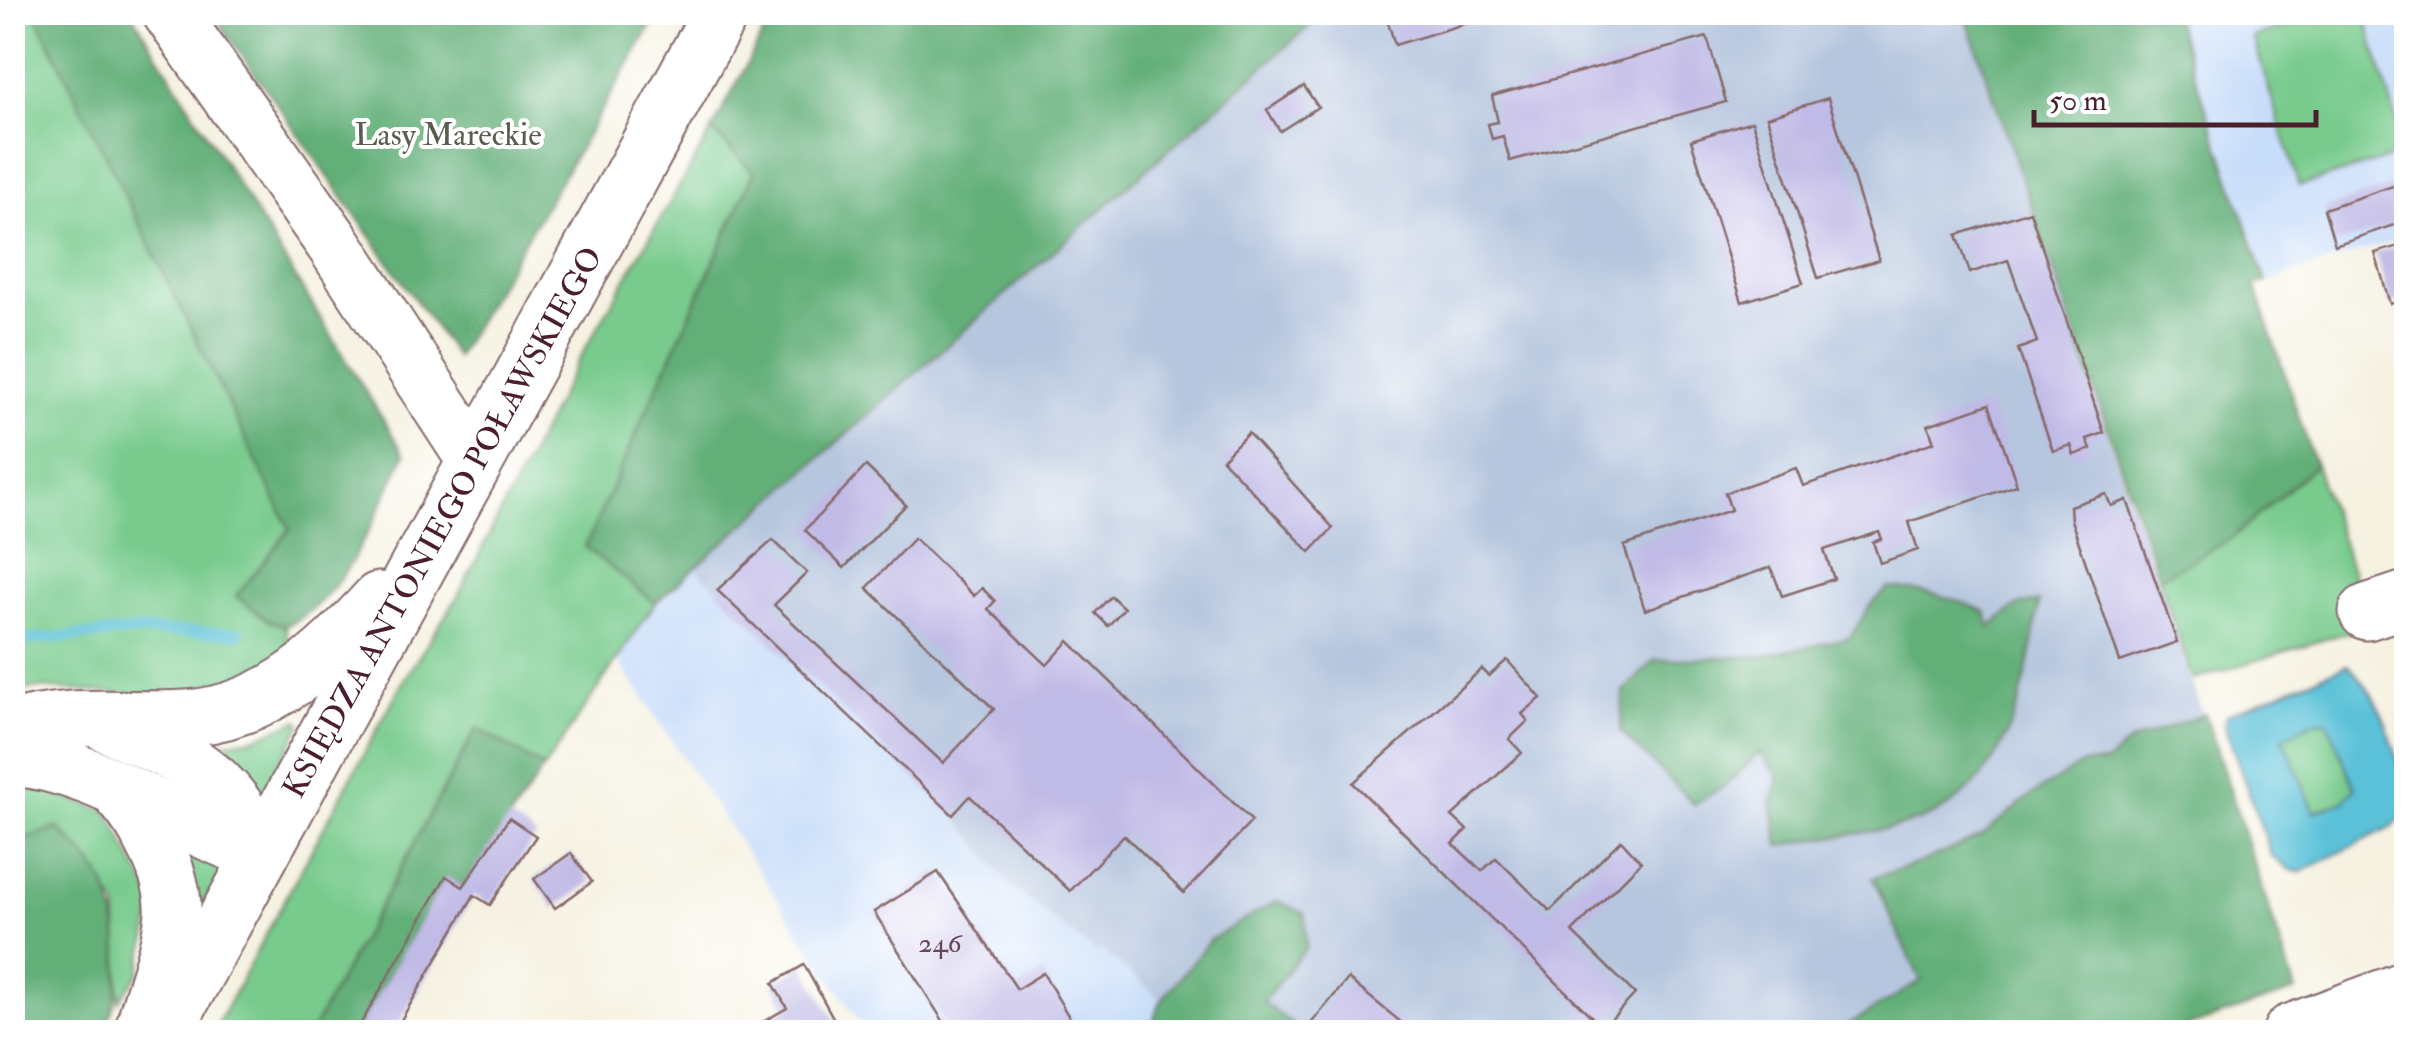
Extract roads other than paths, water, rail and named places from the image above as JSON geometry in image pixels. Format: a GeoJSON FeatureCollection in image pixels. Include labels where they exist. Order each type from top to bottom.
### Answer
{"type":"FeatureCollection","features":[{"type":"Feature","properties":{"kind":"main road"},"geometry":{"type":"LineString","coordinates":[[170,12],[336,248],[474,460]]}},
{"type":"Feature","properties":{"kind":"main road","name":"KSIĘDZA ANTONIEGO POŁAWSKIEGO"},"geometry":{"type":"LineString","coordinates":[[164,1032],[721,12]]}},
{"type":"Feature","properties":{"kind":"main road"},"geometry":{"type":"LineString","coordinates":[[12,730],[50,720],[198,716],[279,690],[338,645],[429,546]]}},
{"type":"Feature","properties":{"kind":"main road"},"geometry":{"type":"LineString","coordinates":[[94,718],[160,747],[216,780],[246,814],[262,854]]}},
{"type":"Feature","properties":{"kind":"main road"},"geometry":{"type":"LineString","coordinates":[[12,758],[66,768],[112,785],[212,838],[262,854]]}},
{"type":"Feature","properties":{"kind":"main road"},"geometry":{"type":"LineString","coordinates":[[112,785],[138,813],[159,851],[173,911],[142,1032]]}},
{"type":"Feature","properties":{"kind":"main road"},"geometry":{"type":"LineString","coordinates":[[2291,1032],[2406,989]]}},
{"type":"Feature","properties":{"kind":"water"},"geometry":{"type":"Polygon","coordinates":[[[2347,665],[2360,678],[2381,713],[2396,753],[2406,812],[2393,826],[2301,872],[2290,870],[2271,855],[2224,724],[2226,715],[2347,665]],[[2318,720],[2283,737],[2314,812],[2345,801],[2355,788],[2327,721],[2318,720]]]}},
{"type":"Feature","properties":{"kind":"waterway"},"geometry":{"type":"LineString","coordinates":[[12,641],[142,631],[240,633]]}},
{"type":"Feature","properties":{"kind":"park label","name":"Lasy Mareckie"},"geometry":{"type":"Point","coordinates":[448,134]}}]}
